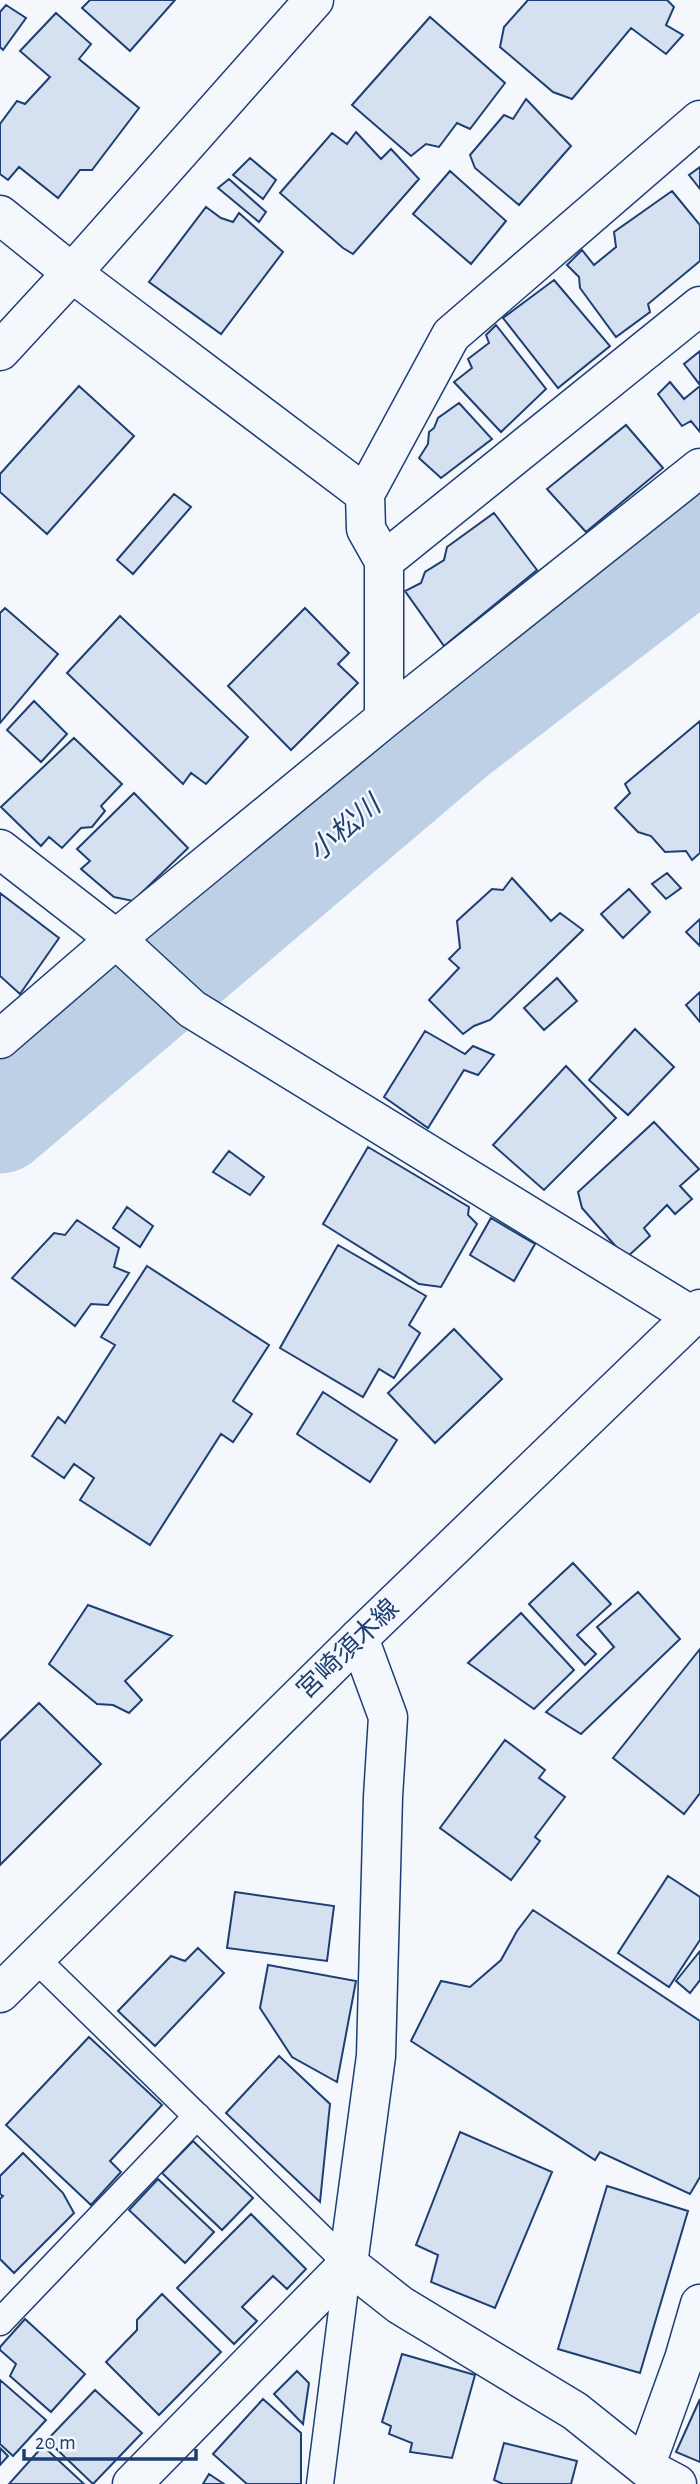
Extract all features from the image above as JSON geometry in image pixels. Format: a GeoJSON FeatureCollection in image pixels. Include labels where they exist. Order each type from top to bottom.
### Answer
{"type":"FeatureCollection","features":[{"type":"Feature","properties":{"kind":"street"},"geometry":{"type":"LineString","coordinates":[[0,351],[314,0]]}},
{"type":"Feature","properties":{"kind":"street"},"geometry":{"type":"LineString","coordinates":[[384,719],[384,561],[366,529],[365,494],[451,335],[700,120]]}},
{"type":"Feature","properties":{"kind":"street"},"geometry":{"type":"LineString","coordinates":[[0,215],[72,273],[365,494]]}},
{"type":"Feature","properties":{"kind":"street"},"geometry":{"type":"LineString","coordinates":[[384,561],[700,306]]}},
{"type":"Feature","properties":{"kind":"street"},"geometry":{"type":"LineString","coordinates":[[0,1039],[116,939],[384,719],[700,468]]}},
{"type":"Feature","properties":{"kind":"street"},"geometry":{"type":"LineString","coordinates":[[0,849],[116,939],[192,1009],[696,1313]]}},
{"type":"Feature","properties":{"kind":"street","name":"宮崎須木線"},"geometry":{"type":"LineString","coordinates":[[2,1987],[35,1958],[359,1638],[696,1313]]}},
{"type":"Feature","properties":{"kind":"street"},"geometry":{"type":"LineString","coordinates":[[132,2484],[348,2264],[376,2056],[383,1797],[388,1717],[359,1638]]}},
{"type":"Feature","properties":{"kind":"street"},"geometry":{"type":"LineString","coordinates":[[348,2264],[400,2305],[575,2411],[661,2475],[684,2359],[700,2304]]}},
{"type":"Feature","properties":{"kind":"lane"},"geometry":{"type":"LineString","coordinates":[[35,1958],[348,2264],[320,2484]]}},
{"type":"Feature","properties":{"kind":"lane"},"geometry":{"type":"LineString","coordinates":[[0,2322],[197,2116]]}},
{"type":"Feature","properties":{"kind":"building"},"geometry":{"type":"Polygon","coordinates":[[[90,0],[175,0],[130,51],[82,8],[90,0]]]}},
{"type":"Feature","properties":{"kind":"building"},"geometry":{"type":"Polygon","coordinates":[[[528,0],[667,0],[674,7],[666,25],[683,35],[666,54],[631,28],[572,99],[553,92],[500,47],[504,27],[528,0]]]}},
{"type":"Feature","properties":{"kind":"building"},"geometry":{"type":"Polygon","coordinates":[[[6,5],[26,18],[3,50],[0,47],[0,12],[6,5]]]}},
{"type":"Feature","properties":{"kind":"building"},"geometry":{"type":"Polygon","coordinates":[[[56,13],[91,44],[79,59],[139,108],[92,170],[80,170],[58,198],[19,167],[8,180],[0,174],[0,124],[17,101],[25,104],[50,77],[20,51],[56,13]]]}},
{"type":"Feature","properties":{"kind":"building"},"geometry":{"type":"Polygon","coordinates":[[[430,17],[505,83],[470,129],[457,123],[439,147],[426,144],[411,156],[352,105],[430,17]]]}},
{"type":"Feature","properties":{"kind":"building"},"geometry":{"type":"Polygon","coordinates":[[[526,99],[571,146],[519,205],[475,168],[470,155],[504,115],[513,119],[526,99]]]}},
{"type":"Feature","properties":{"kind":"building"},"geometry":{"type":"Polygon","coordinates":[[[356,132],[381,159],[391,149],[419,179],[353,254],[280,193],[332,133],[347,144],[356,132]]]}},
{"type":"Feature","properties":{"kind":"building"},"geometry":{"type":"Polygon","coordinates":[[[250,158],[276,180],[263,199],[233,175],[250,158]]]}},
{"type":"Feature","properties":{"kind":"building"},"geometry":{"type":"Polygon","coordinates":[[[700,167],[700,189],[689,175],[700,167]]]}},
{"type":"Feature","properties":{"kind":"building"},"geometry":{"type":"Polygon","coordinates":[[[450,171],[506,221],[471,264],[413,214],[450,171]]]}},
{"type":"Feature","properties":{"kind":"building"},"geometry":{"type":"Polygon","coordinates":[[[229,179],[266,212],[259,222],[218,188],[229,179]]]}},
{"type":"Feature","properties":{"kind":"building"},"geometry":{"type":"Polygon","coordinates":[[[672,191],[700,225],[700,261],[648,304],[650,312],[616,337],[580,288],[579,277],[567,265],[582,250],[594,265],[616,247],[614,232],[672,191]]]}},
{"type":"Feature","properties":{"kind":"building"},"geometry":{"type":"Polygon","coordinates":[[[206,207],[221,218],[233,222],[239,213],[283,252],[221,334],[149,282],[206,207]]]}},
{"type":"Feature","properties":{"kind":"building"},"geometry":{"type":"Polygon","coordinates":[[[554,280],[610,346],[558,388],[503,318],[554,280]]]}},
{"type":"Feature","properties":{"kind":"building"},"geometry":{"type":"Polygon","coordinates":[[[496,325],[546,389],[501,432],[454,382],[472,368],[468,359],[489,343],[486,335],[496,325]]]}},
{"type":"Feature","properties":{"kind":"building"},"geometry":{"type":"Polygon","coordinates":[[[700,351],[700,385],[684,364],[700,351]]]}},
{"type":"Feature","properties":{"kind":"building"},"geometry":{"type":"Polygon","coordinates":[[[670,382],[684,399],[700,386],[700,432],[691,421],[682,426],[658,394],[670,382]]]}},
{"type":"Feature","properties":{"kind":"building"},"geometry":{"type":"Polygon","coordinates":[[[79,386],[134,436],[47,534],[0,492],[0,474],[79,386]]]}},
{"type":"Feature","properties":{"kind":"building"},"geometry":{"type":"Polygon","coordinates":[[[459,403],[492,439],[441,478],[419,458],[428,444],[429,432],[438,418],[459,403]]]}},
{"type":"Feature","properties":{"kind":"building"},"geometry":{"type":"Polygon","coordinates":[[[626,425],[663,468],[586,532],[547,489],[626,425]]]}},
{"type":"Feature","properties":{"kind":"building"},"geometry":{"type":"Polygon","coordinates":[[[174,494],[191,507],[133,574],[117,560],[174,494]]]}},
{"type":"Feature","properties":{"kind":"building"},"geometry":{"type":"Polygon","coordinates":[[[494,513],[537,570],[444,646],[405,591],[421,583],[425,572],[444,560],[447,547],[494,513]]]}},
{"type":"Feature","properties":{"kind":"building"},"geometry":{"type":"Polygon","coordinates":[[[5,608],[58,654],[0,723],[0,613],[5,608]]]}},
{"type":"Feature","properties":{"kind":"building"},"geometry":{"type":"Polygon","coordinates":[[[305,608],[349,653],[338,664],[358,683],[291,750],[228,686],[305,608]]]}},
{"type":"Feature","properties":{"kind":"building"},"geometry":{"type":"Polygon","coordinates":[[[120,616],[248,737],[206,784],[191,773],[183,784],[67,673],[120,616]]]}},
{"type":"Feature","properties":{"kind":"building"},"geometry":{"type":"Polygon","coordinates":[[[34,701],[67,734],[41,762],[7,730],[34,701]]]}},
{"type":"Feature","properties":{"kind":"building"},"geometry":{"type":"Polygon","coordinates":[[[700,721],[700,853],[692,860],[686,851],[665,852],[651,836],[638,832],[615,808],[630,793],[625,784],[700,721]]]}},
{"type":"Feature","properties":{"kind":"building"},"geometry":{"type":"Polygon","coordinates":[[[74,738],[122,784],[101,806],[105,811],[92,827],[81,828],[62,848],[49,837],[41,846],[1,807],[74,738]]]}},
{"type":"Feature","properties":{"kind":"building"},"geometry":{"type":"Polygon","coordinates":[[[134,793],[188,848],[133,901],[114,897],[81,869],[90,861],[77,849],[134,793]]]}},
{"type":"Feature","properties":{"kind":"building"},"geometry":{"type":"Polygon","coordinates":[[[667,873],[681,888],[666,899],[652,884],[667,873]]]}},
{"type":"Feature","properties":{"kind":"building"},"geometry":{"type":"Polygon","coordinates":[[[512,878],[551,921],[560,913],[583,930],[490,1020],[463,1034],[429,1000],[459,968],[449,959],[460,948],[457,921],[492,889],[503,890],[512,878]]]}},
{"type":"Feature","properties":{"kind":"building"},"geometry":{"type":"Polygon","coordinates":[[[629,889],[650,912],[623,938],[601,914],[629,889]]]}},
{"type":"Feature","properties":{"kind":"building"},"geometry":{"type":"Polygon","coordinates":[[[0,893],[59,938],[20,994],[0,976],[0,893]]]}},
{"type":"Feature","properties":{"kind":"building"},"geometry":{"type":"Polygon","coordinates":[[[700,919],[700,946],[686,932],[700,919]]]}},
{"type":"Feature","properties":{"kind":"building"},"geometry":{"type":"Polygon","coordinates":[[[557,978],[577,1001],[544,1030],[524,1008],[557,978]]]}},
{"type":"Feature","properties":{"kind":"building"},"geometry":{"type":"Polygon","coordinates":[[[700,992],[700,1022],[686,1005],[700,992]]]}},
{"type":"Feature","properties":{"kind":"building"},"geometry":{"type":"Polygon","coordinates":[[[635,1029],[674,1067],[628,1115],[589,1080],[635,1029]]]}},
{"type":"Feature","properties":{"kind":"building"},"geometry":{"type":"Polygon","coordinates":[[[425,1031],[465,1054],[473,1046],[494,1055],[478,1075],[464,1070],[428,1128],[384,1097],[425,1031]]]}},
{"type":"Feature","properties":{"kind":"building"},"geometry":{"type":"Polygon","coordinates":[[[566,1066],[616,1118],[544,1190],[493,1145],[566,1066]]]}},
{"type":"Feature","properties":{"kind":"building"},"geometry":{"type":"Polygon","coordinates":[[[654,1122],[699,1169],[680,1186],[692,1199],[675,1214],[667,1205],[644,1228],[650,1236],[626,1258],[582,1208],[578,1192],[654,1122]]]}},
{"type":"Feature","properties":{"kind":"building"},"geometry":{"type":"Polygon","coordinates":[[[368,1147],[469,1207],[468,1215],[477,1224],[441,1287],[419,1284],[323,1224],[368,1147]]]}},
{"type":"Feature","properties":{"kind":"building"},"geometry":{"type":"Polygon","coordinates":[[[229,1151],[264,1177],[250,1195],[213,1172],[229,1151]]]}},
{"type":"Feature","properties":{"kind":"building"},"geometry":{"type":"Polygon","coordinates":[[[127,1207],[153,1226],[140,1247],[113,1228],[127,1207]]]}},
{"type":"Feature","properties":{"kind":"building"},"geometry":{"type":"Polygon","coordinates":[[[491,1218],[535,1244],[514,1281],[470,1255],[491,1218]]]}},
{"type":"Feature","properties":{"kind":"building"},"geometry":{"type":"Polygon","coordinates":[[[77,1220],[119,1248],[114,1267],[129,1273],[108,1305],[91,1304],[75,1326],[12,1278],[54,1233],[65,1235],[77,1220]]]}},
{"type":"Feature","properties":{"kind":"building"},"geometry":{"type":"Polygon","coordinates":[[[338,1245],[426,1296],[409,1325],[420,1333],[394,1378],[379,1369],[363,1397],[280,1348],[338,1245]]]}},
{"type":"Feature","properties":{"kind":"building"},"geometry":{"type":"Polygon","coordinates":[[[147,1266],[269,1345],[233,1401],[252,1414],[233,1442],[221,1434],[150,1545],[80,1500],[94,1478],[74,1464],[64,1478],[32,1456],[58,1417],[65,1423],[115,1345],[101,1337],[147,1266]]]}},
{"type":"Feature","properties":{"kind":"building"},"geometry":{"type":"Polygon","coordinates":[[[454,1329],[502,1379],[435,1443],[388,1393],[454,1329]]]}},
{"type":"Feature","properties":{"kind":"building"},"geometry":{"type":"Polygon","coordinates":[[[323,1392],[397,1440],[370,1482],[297,1434],[323,1392]]]}},
{"type":"Feature","properties":{"kind":"building"},"geometry":{"type":"Polygon","coordinates":[[[573,1563],[611,1604],[577,1635],[596,1654],[585,1665],[529,1604],[573,1563]]]}},
{"type":"Feature","properties":{"kind":"building"},"geometry":{"type":"Polygon","coordinates":[[[638,1592],[680,1639],[581,1734],[546,1712],[614,1647],[597,1627],[638,1592]]]}},
{"type":"Feature","properties":{"kind":"building"},"geometry":{"type":"Polygon","coordinates":[[[88,1605],[172,1636],[125,1681],[142,1700],[129,1713],[113,1705],[97,1704],[49,1664],[88,1605]]]}},
{"type":"Feature","properties":{"kind":"building"},"geometry":{"type":"Polygon","coordinates":[[[521,1613],[574,1670],[534,1709],[468,1663],[521,1613]]]}},
{"type":"Feature","properties":{"kind":"building"},"geometry":{"type":"Polygon","coordinates":[[[700,1649],[700,1793],[684,1814],[613,1758],[700,1649]]]}},
{"type":"Feature","properties":{"kind":"building"},"geometry":{"type":"Polygon","coordinates":[[[39,1703],[101,1764],[0,1865],[0,1741],[39,1703]]]}},
{"type":"Feature","properties":{"kind":"building"},"geometry":{"type":"Polygon","coordinates":[[[505,1740],[545,1770],[539,1778],[565,1797],[535,1837],[540,1841],[511,1880],[440,1828],[505,1740]]]}},
{"type":"Feature","properties":{"kind":"building"},"geometry":{"type":"Polygon","coordinates":[[[668,1876],[700,1897],[700,1940],[669,1987],[618,1953],[668,1876]]]}},
{"type":"Feature","properties":{"kind":"building"},"geometry":{"type":"Polygon","coordinates":[[[235,1892],[334,1906],[327,1961],[227,1948],[235,1892]]]}},
{"type":"Feature","properties":{"kind":"building"},"geometry":{"type":"Polygon","coordinates":[[[533,1910],[700,2021],[700,2177],[690,2194],[600,2152],[595,2160],[411,2041],[441,1981],[470,1987],[501,1960],[517,1931],[533,1910]]]}},
{"type":"Feature","properties":{"kind":"building"},"geometry":{"type":"Polygon","coordinates":[[[198,1948],[224,1973],[155,2046],[118,2011],[171,1956],[185,1961],[198,1948]]]}},
{"type":"Feature","properties":{"kind":"building"},"geometry":{"type":"Polygon","coordinates":[[[700,1951],[700,1980],[690,1993],[676,1981],[700,1951]]]}},
{"type":"Feature","properties":{"kind":"building"},"geometry":{"type":"Polygon","coordinates":[[[268,1965],[356,1981],[337,2082],[292,2057],[260,2008],[268,1965]]]}},
{"type":"Feature","properties":{"kind":"building"},"geometry":{"type":"Polygon","coordinates":[[[89,2037],[162,2105],[110,2161],[121,2172],[91,2205],[6,2125],[89,2037]]]}},
{"type":"Feature","properties":{"kind":"building"},"geometry":{"type":"Polygon","coordinates":[[[279,2056],[330,2104],[320,2202],[226,2113],[279,2056]]]}},
{"type":"Feature","properties":{"kind":"building"},"geometry":{"type":"Polygon","coordinates":[[[460,2132],[552,2172],[495,2308],[431,2282],[438,2255],[416,2245],[460,2132]]]}},
{"type":"Feature","properties":{"kind":"building"},"geometry":{"type":"Polygon","coordinates":[[[193,2141],[253,2198],[222,2230],[162,2173],[193,2141]]]}},
{"type":"Feature","properties":{"kind":"building"},"geometry":{"type":"Polygon","coordinates":[[[23,2153],[63,2193],[74,2213],[14,2273],[0,2259],[0,2199],[3,2196],[0,2194],[0,2176],[23,2153]]]}},
{"type":"Feature","properties":{"kind":"building"},"geometry":{"type":"Polygon","coordinates":[[[158,2179],[214,2232],[185,2263],[129,2210],[158,2179]]]}},
{"type":"Feature","properties":{"kind":"building"},"geometry":{"type":"Polygon","coordinates":[[[607,2186],[688,2211],[640,2373],[558,2349],[607,2186]]]}},
{"type":"Feature","properties":{"kind":"building"},"geometry":{"type":"Polygon","coordinates":[[[251,2214],[306,2269],[287,2289],[273,2276],[242,2307],[257,2321],[234,2344],[177,2288],[251,2214]]]}},
{"type":"Feature","properties":{"kind":"building"},"geometry":{"type":"Polygon","coordinates":[[[162,2294],[221,2352],[159,2415],[106,2362],[137,2330],[137,2320],[162,2294]]]}},
{"type":"Feature","properties":{"kind":"building"},"geometry":{"type":"Polygon","coordinates":[[[25,2319],[85,2374],[51,2412],[10,2376],[16,2364],[0,2350],[25,2319]]]}},
{"type":"Feature","properties":{"kind":"building"},"geometry":{"type":"Polygon","coordinates":[[[402,2354],[475,2375],[452,2458],[410,2452],[412,2443],[389,2434],[391,2426],[382,2422],[402,2354]]]}},
{"type":"Feature","properties":{"kind":"building"},"geometry":{"type":"Polygon","coordinates":[[[297,2371],[309,2383],[303,2424],[274,2394],[297,2371]]]}},
{"type":"Feature","properties":{"kind":"building"},"geometry":{"type":"Polygon","coordinates":[[[0,2380],[46,2420],[13,2456],[0,2444],[0,2380]]]}},
{"type":"Feature","properties":{"kind":"building"},"geometry":{"type":"Polygon","coordinates":[[[95,2390],[142,2433],[93,2484],[47,2440],[95,2390]]]}},
{"type":"Feature","properties":{"kind":"building"},"geometry":{"type":"Polygon","coordinates":[[[263,2399],[301,2433],[301,2484],[247,2484],[213,2454],[263,2399]]]}},
{"type":"Feature","properties":{"kind":"building"},"geometry":{"type":"Polygon","coordinates":[[[700,2399],[700,2462],[676,2452],[700,2399]]]}},
{"type":"Feature","properties":{"kind":"building"},"geometry":{"type":"Polygon","coordinates":[[[504,2443],[577,2461],[571,2484],[503,2484],[494,2480],[504,2443]]]}},
{"type":"Feature","properties":{"kind":"building"},"geometry":{"type":"Polygon","coordinates":[[[43,2446],[84,2484],[9,2484],[43,2446]]]}},
{"type":"Feature","properties":{"kind":"building"},"geometry":{"type":"Polygon","coordinates":[[[0,2448],[8,2456],[0,2465],[0,2448]]]}},
{"type":"Feature","properties":{"kind":"building"},"geometry":{"type":"Polygon","coordinates":[[[209,2474],[224,2484],[203,2484],[209,2474]]]}},
{"type":"Feature","properties":{"kind":"waterway","name":"小松川"},"geometry":{"type":"LineString","coordinates":[[0,1122],[456,735],[700,547]]}}]}
